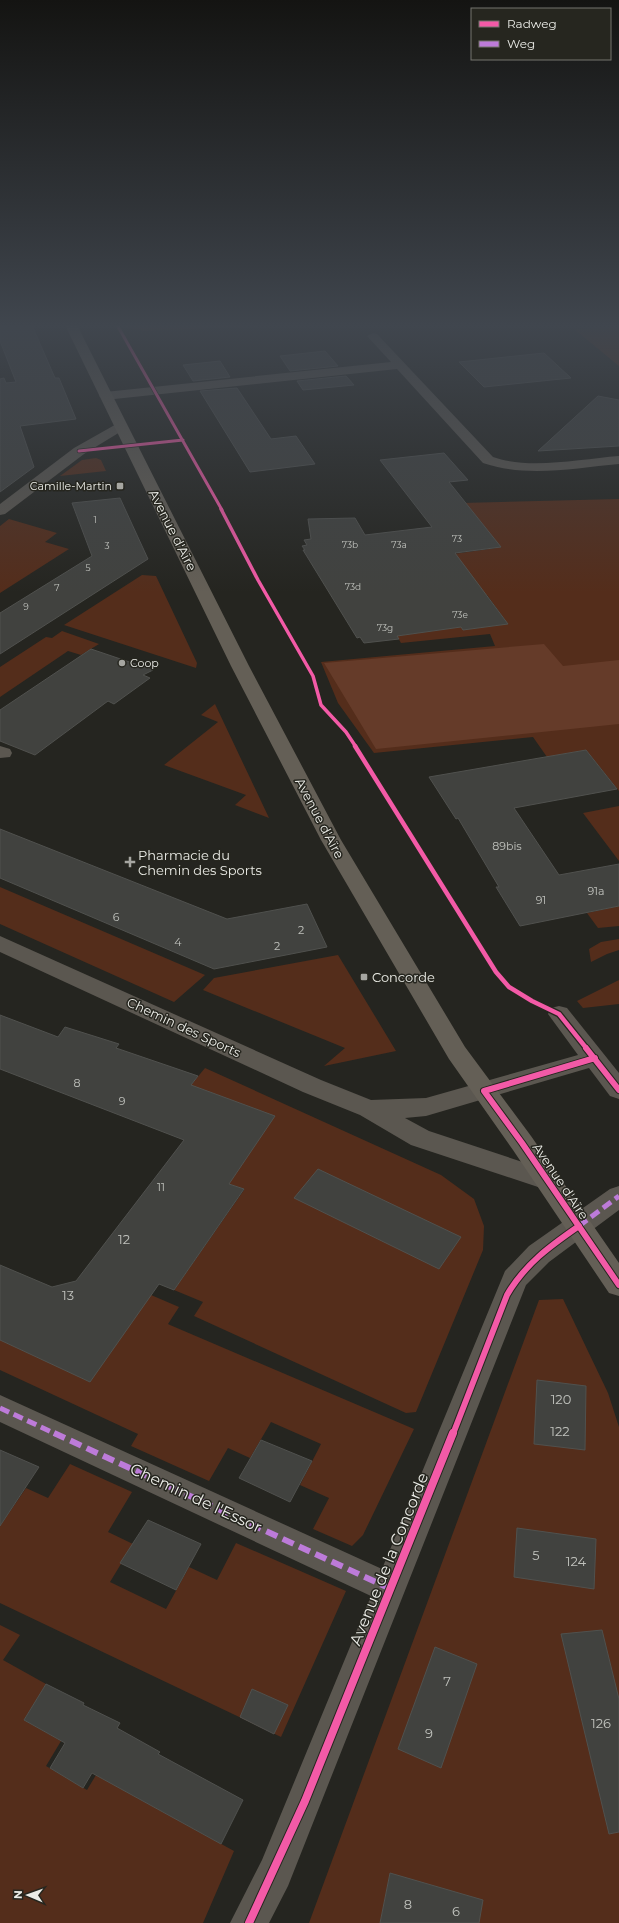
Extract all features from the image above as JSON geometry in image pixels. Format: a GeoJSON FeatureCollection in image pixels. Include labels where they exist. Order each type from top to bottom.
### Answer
{"type":"FeatureCollection","features":[{"type":"Feature","properties":{"kind":"main road","name":"Avenue d'Aïre"},"geometry":{"type":"LineString","coordinates":[[113,413],[240,666],[331,840],[451,1043],[619,1285]]}},
{"type":"Feature","properties":{"kind":"street"},"geometry":{"type":"LineString","coordinates":[[445,413],[488,460],[497,465],[518,467],[619,460]]}},
{"type":"Feature","properties":{"kind":"street"},"geometry":{"type":"LineString","coordinates":[[0,511],[79,451],[120,426]]}},
{"type":"Feature","properties":{"kind":"street","name":"Chemin des Sports"},"geometry":{"type":"LineString","coordinates":[[0,943],[312,1086],[369,1109],[420,1138],[547,1180]]}},
{"type":"Feature","properties":{"kind":"street"},"geometry":{"type":"LineString","coordinates":[[559,1014],[619,1090]]}},
{"type":"Feature","properties":{"kind":"street","name":"Chemin des Sports"},"geometry":{"type":"LineString","coordinates":[[369,1109],[426,1107],[595,1058]]}},
{"type":"Feature","properties":{"kind":"street","name":"Avenue de la Concorde"},"geometry":{"type":"LineString","coordinates":[[249,1923],[275,1873],[515,1279],[539,1254],[619,1196]]}},
{"type":"Feature","properties":{"kind":"street","name":"Chemin de l'Essor"},"geometry":{"type":"LineString","coordinates":[[0,1408],[391,1589]]}},
{"type":"Feature","properties":{"kind":"street"},"geometry":{"type":"LineString","coordinates":[[264,1923],[275,1873]]}},
{"type":"Feature","properties":{"kind":"shaded area"},"geometry":{"type":"Polygon","coordinates":[[[96,458],[101,460],[106,471],[60,476],[82,460],[96,458]]]}},
{"type":"Feature","properties":{"kind":"shaded area"},"geometry":{"type":"Polygon","coordinates":[[[619,499],[619,791],[586,750],[547,757],[533,737],[374,753],[338,703],[321,662],[495,646],[490,634],[401,643],[397,636],[461,627],[463,630],[501,625],[505,620],[487,595],[480,596],[354,568],[496,548],[462,503],[619,499]]]}},
{"type":"Feature","properties":{"kind":"shaded area"},"geometry":{"type":"Polygon","coordinates":[[[9,519],[57,533],[45,542],[69,549],[0,593],[0,526],[9,519]]]}},
{"type":"Feature","properties":{"kind":"shaded area"},"geometry":{"type":"Polygon","coordinates":[[[142,575],[156,576],[197,663],[196,668],[64,625],[142,575]]]}},
{"type":"Feature","properties":{"kind":"shaded area"},"geometry":{"type":"Polygon","coordinates":[[[62,631],[99,644],[81,655],[68,651],[0,697],[0,667],[46,637],[52,638],[62,631]]]}},
{"type":"Feature","properties":{"kind":"shaded area"},"geometry":{"type":"Polygon","coordinates":[[[544,644],[563,666],[619,660],[619,724],[376,749],[324,663],[544,644]]]}},
{"type":"Feature","properties":{"kind":"shaded area"},"geometry":{"type":"Polygon","coordinates":[[[215,704],[269,818],[235,805],[246,795],[164,765],[218,722],[201,715],[215,704]]]}},
{"type":"Feature","properties":{"kind":"shaded area"},"geometry":{"type":"Polygon","coordinates":[[[619,806],[619,861],[583,813],[619,806]]]}},
{"type":"Feature","properties":{"kind":"shaded area"},"geometry":{"type":"Polygon","coordinates":[[[0,887],[205,975],[174,1002],[0,924],[0,887]]]}},
{"type":"Feature","properties":{"kind":"shaded area"},"geometry":{"type":"Polygon","coordinates":[[[619,906],[619,926],[598,928],[587,913],[619,906]]]}},
{"type":"Feature","properties":{"kind":"shaded area"},"geometry":{"type":"Polygon","coordinates":[[[619,939],[619,950],[591,962],[589,949],[601,942],[619,939]]]}},
{"type":"Feature","properties":{"kind":"shaded area"},"geometry":{"type":"Polygon","coordinates":[[[338,955],[396,1051],[324,1066],[345,1048],[203,990],[214,978],[338,955]]]}},
{"type":"Feature","properties":{"kind":"shaded area"},"geometry":{"type":"Polygon","coordinates":[[[619,980],[619,1004],[583,1008],[577,1001],[619,980]]]}},
{"type":"Feature","properties":{"kind":"shaded area"},"geometry":{"type":"Polygon","coordinates":[[[205,1068],[441,1175],[474,1199],[484,1226],[483,1250],[416,1412],[406,1413],[194,1316],[203,1302],[174,1290],[244,1190],[229,1184],[191,1085],[205,1068]]]}},
{"type":"Feature","properties":{"kind":"shaded area"},"geometry":{"type":"Polygon","coordinates":[[[151,1295],[179,1307],[168,1324],[414,1429],[363,1535],[352,1546],[313,1529],[329,1498],[300,1485],[321,1444],[271,1422],[250,1458],[228,1448],[209,1481],[131,1446],[138,1434],[0,1370],[0,1340],[151,1295]]]}},
{"type":"Feature","properties":{"kind":"shaded area"},"geometry":{"type":"Polygon","coordinates":[[[563,1299],[608,1393],[619,1427],[619,1923],[309,1923],[539,1300],[563,1299]]]}},
{"type":"Feature","properties":{"kind":"shaded area"},"geometry":{"type":"Polygon","coordinates":[[[70,1464],[132,1492],[108,1532],[133,1544],[110,1582],[166,1609],[189,1567],[217,1580],[236,1543],[346,1591],[281,1737],[0,1603],[0,1526],[26,1488],[48,1498],[70,1464]]]}},
{"type":"Feature","properties":{"kind":"shaded area"},"geometry":{"type":"Polygon","coordinates":[[[0,1625],[20,1635],[3,1660],[46,1684],[24,1720],[61,1741],[46,1766],[87,1790],[96,1775],[234,1851],[203,1923],[0,1923],[0,1625]]]}},
{"type":"Feature","properties":{"kind":"building"},"geometry":{"type":"Polygon","coordinates":[[[0,413],[73,413],[76,419],[20,426],[34,467],[0,492],[0,413]]]}},
{"type":"Feature","properties":{"kind":"building"},"geometry":{"type":"Polygon","coordinates":[[[213,413],[253,413],[271,439],[296,436],[315,464],[250,472],[213,413]]]}},
{"type":"Feature","properties":{"kind":"building"},"geometry":{"type":"Polygon","coordinates":[[[580,413],[619,413],[619,446],[538,451],[580,413]]]}},
{"type":"Feature","properties":{"kind":"building"},"geometry":{"type":"Polygon","coordinates":[[[444,453],[468,480],[449,482],[501,547],[455,553],[508,624],[463,630],[461,627],[397,636],[399,639],[364,643],[360,637],[357,638],[303,550],[305,550],[302,546],[307,545],[304,540],[311,539],[308,519],[355,518],[365,535],[432,527],[380,460],[444,453]]]}},
{"type":"Feature","properties":{"kind":"building"},"geometry":{"type":"Polygon","coordinates":[[[120,498],[148,559],[0,654],[0,613],[92,556],[72,503],[120,498]]]}},
{"type":"Feature","properties":{"kind":"building"},"geometry":{"type":"Polygon","coordinates":[[[91,649],[153,670],[143,675],[150,678],[114,704],[108,701],[35,755],[0,741],[0,710],[91,649]]]}},
{"type":"Feature","properties":{"kind":"building"},"geometry":{"type":"Polygon","coordinates":[[[586,750],[617,789],[514,808],[559,875],[619,864],[619,906],[520,926],[496,887],[499,887],[458,818],[456,819],[429,777],[586,750]]]}},
{"type":"Feature","properties":{"kind":"building"},"geometry":{"type":"Polygon","coordinates":[[[0,829],[227,919],[307,904],[327,947],[214,969],[0,878],[0,829]]]}},
{"type":"Feature","properties":{"kind":"building"},"geometry":{"type":"Polygon","coordinates":[[[0,1015],[58,1037],[65,1027],[119,1044],[116,1048],[198,1076],[191,1085],[275,1116],[229,1184],[244,1189],[174,1290],[159,1284],[90,1382],[0,1340],[0,1265],[52,1287],[76,1281],[184,1140],[0,1069],[0,1015]]]}},
{"type":"Feature","properties":{"kind":"building"},"geometry":{"type":"Polygon","coordinates":[[[318,1169],[461,1237],[439,1269],[294,1198],[318,1169]]]}},
{"type":"Feature","properties":{"kind":"building"},"geometry":{"type":"Polygon","coordinates":[[[537,1380],[586,1386],[585,1450],[534,1444],[537,1380]]]}},
{"type":"Feature","properties":{"kind":"building"},"geometry":{"type":"Polygon","coordinates":[[[261,1440],[312,1461],[290,1502],[239,1478],[261,1440]]]}},
{"type":"Feature","properties":{"kind":"building"},"geometry":{"type":"Polygon","coordinates":[[[0,1450],[39,1467],[0,1526],[0,1450]]]}},
{"type":"Feature","properties":{"kind":"building"},"geometry":{"type":"Polygon","coordinates":[[[148,1520],[201,1544],[176,1590],[120,1563],[148,1520]]]}},
{"type":"Feature","properties":{"kind":"building"},"geometry":{"type":"Polygon","coordinates":[[[517,1528],[596,1539],[594,1589],[514,1577],[517,1528]]]}},
{"type":"Feature","properties":{"kind":"building"},"geometry":{"type":"Polygon","coordinates":[[[602,1630],[619,1699],[619,1832],[609,1834],[561,1634],[602,1630]]]}},
{"type":"Feature","properties":{"kind":"building"},"geometry":{"type":"Polygon","coordinates":[[[435,1647],[477,1664],[441,1768],[398,1749],[435,1647]]]}},
{"type":"Feature","properties":{"kind":"building"},"geometry":{"type":"Polygon","coordinates":[[[46,1684],[84,1703],[83,1705],[120,1723],[117,1728],[160,1752],[158,1754],[243,1800],[221,1844],[92,1773],[83,1788],[50,1768],[65,1743],[24,1720],[46,1684]]]}},
{"type":"Feature","properties":{"kind":"building"},"geometry":{"type":"Polygon","coordinates":[[[252,1689],[288,1705],[274,1734],[240,1717],[252,1689]]]}},
{"type":"Feature","properties":{"kind":"building"},"geometry":{"type":"Polygon","coordinates":[[[390,1873],[483,1900],[479,1923],[380,1923],[390,1873]]]}},
{"type":"Feature","properties":{"kind":"marked path"},"geometry":{"type":"LineString","coordinates":[[579,1226],[619,1196]]}},
{"type":"Feature","properties":{"kind":"marked path"},"geometry":{"type":"LineString","coordinates":[[0,1408],[391,1589]]}},
{"type":"Feature","properties":{"kind":"cycle path"},"geometry":{"type":"LineString","coordinates":[[167,413],[230,525],[258,580],[303,657],[313,676],[321,705],[346,732],[496,972],[509,987],[532,1001],[559,1014],[619,1090]]}},
{"type":"Feature","properties":{"kind":"cycle path"},"geometry":{"type":"LineString","coordinates":[[79,451],[183,440]]}},
{"type":"Feature","properties":{"kind":"cycle path"},"geometry":{"type":"LineString","coordinates":[[595,1058],[484,1091],[522,1143],[619,1285]]}},
{"type":"Feature","properties":{"kind":"cycle path"},"geometry":{"type":"LineString","coordinates":[[249,1923],[292,1832],[318,1770],[414,1533],[507,1295],[521,1273],[529,1264],[548,1248],[579,1226]]}},
{"type":"Feature","properties":{"kind":"place","name":"Camille-Martin"},"geometry":{"type":"Point","coordinates":[120,486]}},
{"type":"Feature","properties":{"kind":"place","name":"Coop"},"geometry":{"type":"Point","coordinates":[122,663]}},
{"type":"Feature","properties":{"kind":"place","name":"Pharmacie du Chemin des Sports"},"geometry":{"type":"Point","coordinates":[130,862]}},
{"type":"Feature","properties":{"kind":"place","name":"Concorde"},"geometry":{"type":"Point","coordinates":[364,977]}}]}
